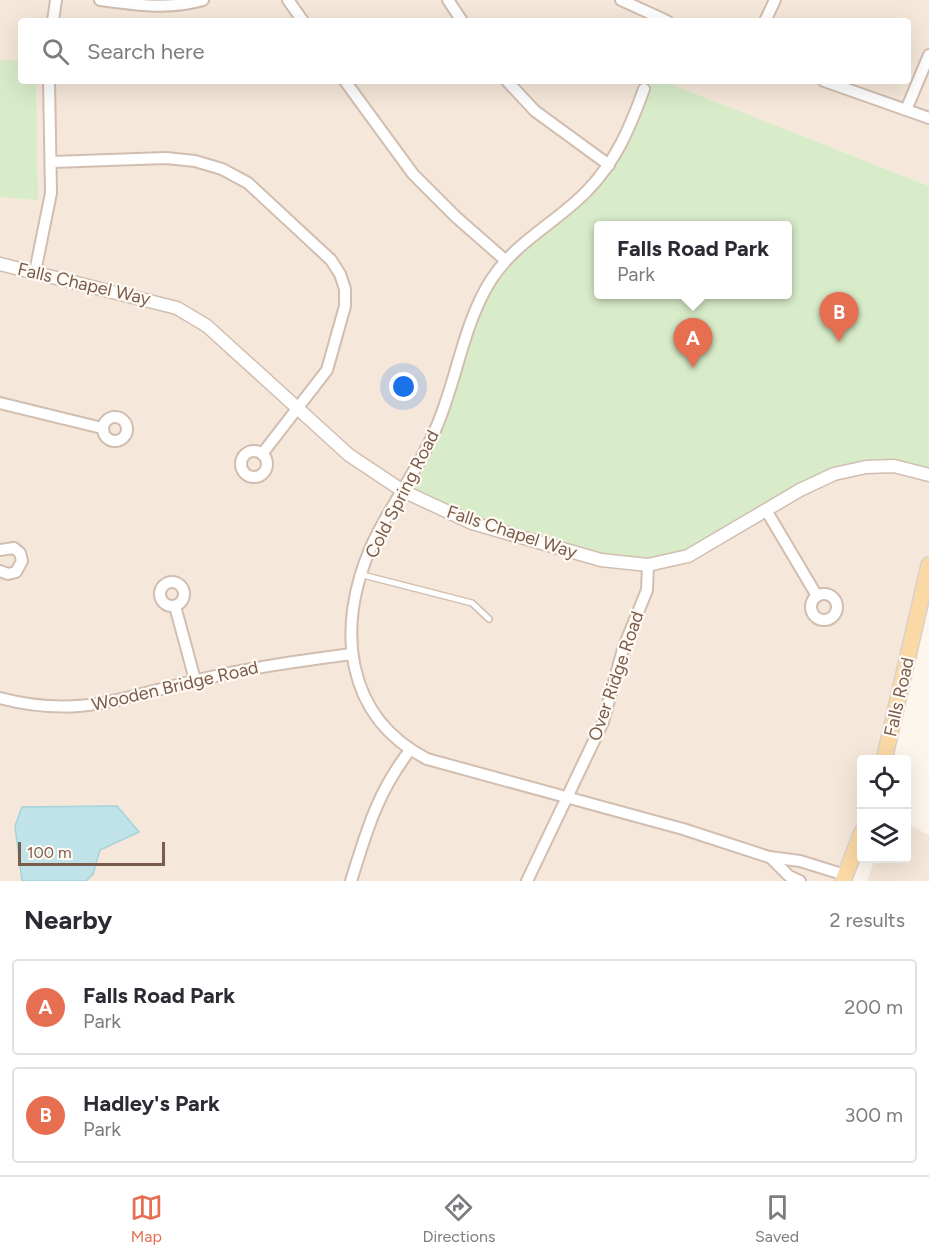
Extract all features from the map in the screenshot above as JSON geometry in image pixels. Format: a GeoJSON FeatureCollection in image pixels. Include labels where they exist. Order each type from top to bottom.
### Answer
{"type":"FeatureCollection","features":[{"type":"Feature","properties":{"kind":"main road","name":"Falls Road"},"geometry":{"type":"LineString","coordinates":[[885,755],[929,565]]}},
{"type":"Feature","properties":{"kind":"main road"},"geometry":{"type":"LineString","coordinates":[[844,878],[857,843]]}},
{"type":"Feature","properties":{"kind":"street"},"geometry":{"type":"LineString","coordinates":[[53,18],[56,0]]}},
{"type":"Feature","properties":{"kind":"street"},"geometry":{"type":"LineString","coordinates":[[100,0],[144,6],[184,6],[203,0]]}},
{"type":"Feature","properties":{"kind":"street"},"geometry":{"type":"LineString","coordinates":[[288,0],[301,18]]}},
{"type":"Feature","properties":{"kind":"street"},"geometry":{"type":"LineString","coordinates":[[448,0],[460,18]]}},
{"type":"Feature","properties":{"kind":"street"},"geometry":{"type":"LineString","coordinates":[[621,0],[660,18]]}},
{"type":"Feature","properties":{"kind":"street"},"geometry":{"type":"LineString","coordinates":[[766,18],[775,0]]}},
{"type":"Feature","properties":{"kind":"street"},"geometry":{"type":"LineString","coordinates":[[906,110],[929,55]]}},
{"type":"Feature","properties":{"kind":"street"},"geometry":{"type":"LineString","coordinates":[[35,272],[49,213],[52,162],[49,84]]}},
{"type":"Feature","properties":{"kind":"street"},"geometry":{"type":"LineString","coordinates":[[347,84],[413,174],[456,217],[506,260]]}},
{"type":"Feature","properties":{"kind":"street"},"geometry":{"type":"LineString","coordinates":[[510,84],[534,111],[609,165]]}},
{"type":"Feature","properties":{"kind":"street"},"geometry":{"type":"LineString","coordinates":[[832,84],[929,118]]}},
{"type":"Feature","properties":{"kind":"street","name":"Cold Spring Road"},"geometry":{"type":"LineString","coordinates":[[644,89],[626,139],[609,165],[586,192],[516,248],[477,307],[436,429],[371,548],[352,612],[351,654],[360,687],[370,708],[388,731],[410,750],[442,764],[683,829],[770,857],[800,861],[844,878]]}},
{"type":"Feature","properties":{"kind":"street"},"geometry":{"type":"LineString","coordinates":[[52,162],[166,158],[195,161],[222,169],[248,183],[314,242],[340,274],[345,290],[345,306],[327,370],[262,454]]}},
{"type":"Feature","properties":{"kind":"street","name":"Falls Chapel Way"},"geometry":{"type":"LineString","coordinates":[[0,264],[159,302],[185,313],[207,326],[349,455],[403,491],[450,514],[493,530],[600,560],[648,565],[688,556],[824,478],[845,472],[894,466],[929,475]]}},
{"type":"Feature","properties":{"kind":"street"},"geometry":{"type":"LineString","coordinates":[[0,404],[102,428]]}},
{"type":"Feature","properties":{"kind":"street"},"geometry":{"type":"LineString","coordinates":[[766,510],[817,596]]}},
{"type":"Feature","properties":{"kind":"street"},"geometry":{"type":"LineString","coordinates":[[0,550],[14,548],[20,553],[22,561],[16,572],[8,574],[0,571]]}},
{"type":"Feature","properties":{"kind":"street","name":"Over Ridge Road"},"geometry":{"type":"LineString","coordinates":[[527,881],[603,722],[623,649],[647,590],[648,565]]}},
{"type":"Feature","properties":{"kind":"street"},"geometry":{"type":"LineString","coordinates":[[175,606],[195,680]]}},
{"type":"Feature","properties":{"kind":"street","name":"Wooden Bridge Road"},"geometry":{"type":"LineString","coordinates":[[0,698],[55,708],[109,704],[195,680],[263,666],[351,654]]}},
{"type":"Feature","properties":{"kind":"street"},"geometry":{"type":"LineString","coordinates":[[351,881],[376,804],[393,773],[410,750]]}},
{"type":"Feature","properties":{"kind":"street","name":"Cold Spring Road"},"geometry":{"type":"LineString","coordinates":[[770,857],[789,876],[800,881]]}},
{"type":"Feature","properties":{"kind":"lane"},"geometry":{"type":"LineString","coordinates":[[363,575],[472,603],[489,619]]}},
{"type":"Feature","properties":{"kind":"shaded area"},"geometry":{"type":"Polygon","coordinates":[[[0,0],[929,0],[929,186],[671,84],[911,84],[911,18],[18,18],[18,84],[649,84],[609,165],[516,248],[800,490],[866,467],[929,475],[929,565],[885,755],[857,755],[857,844],[843,881],[0,881],[0,0]]]}},
{"type":"Feature","properties":{"kind":"shaded area"},"geometry":{"type":"Polygon","coordinates":[[[911,826],[929,835],[929,881],[867,881],[874,863],[911,863],[911,826]]]}},
{"type":"Feature","properties":{"kind":"green space"},"geometry":{"type":"Polygon","coordinates":[[[0,60],[18,61],[18,84],[36,84],[38,200],[0,197],[0,60]]]}},
{"type":"Feature","properties":{"kind":"green space"},"geometry":{"type":"Polygon","coordinates":[[[649,84],[671,84],[929,186],[929,475],[917,471],[834,474],[705,547],[648,565],[531,541],[403,491],[436,429],[491,280],[609,165],[649,84]]]}},
{"type":"Feature","properties":{"kind":"water"},"geometry":{"type":"Polygon","coordinates":[[[117,806],[139,832],[100,850],[93,874],[86,881],[22,881],[15,826],[22,807],[117,806]]]}},
{"type":"Feature","properties":{"kind":"place","name":"Hadley's Park"},"geometry":{"type":"Point","coordinates":[839,342]}},
{"type":"Feature","properties":{"kind":"place","name":"Falls Road Park"},"geometry":{"type":"Point","coordinates":[693,368]}}]}
